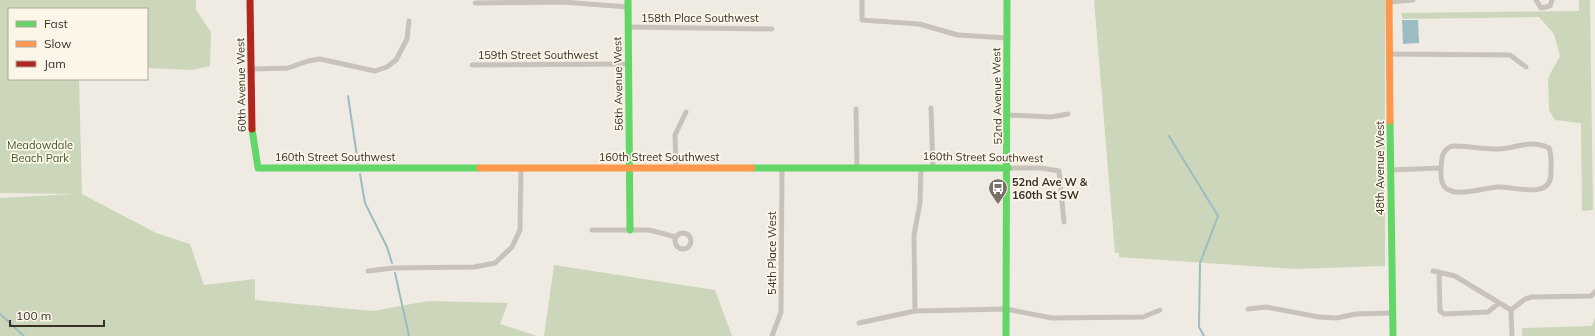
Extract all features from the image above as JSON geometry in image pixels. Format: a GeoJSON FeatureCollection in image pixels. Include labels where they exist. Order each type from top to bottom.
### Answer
{"type":"FeatureCollection","features":[{"type":"Feature","properties":{"kind":"street","name":"60th Avenue West"},"geometry":{"type":"LineString","coordinates":[[250,0],[251,124],[258,168]]}},
{"type":"Feature","properties":{"kind":"street"},"geometry":{"type":"LineString","coordinates":[[862,0],[862,20],[919,24],[958,35],[1007,38]]}},
{"type":"Feature","properties":{"kind":"street","name":"52nd Avenue West"},"geometry":{"type":"LineString","coordinates":[[1006,336],[1008,168],[1007,0]]}},
{"type":"Feature","properties":{"kind":"street"},"geometry":{"type":"LineString","coordinates":[[1389,1],[1413,0]]}},
{"type":"Feature","properties":{"kind":"street"},"geometry":{"type":"LineString","coordinates":[[1536,0],[1541,8],[1550,6],[1552,0]]}},
{"type":"Feature","properties":{"kind":"street","name":"48th Avenue West"},"geometry":{"type":"LineString","coordinates":[[1389,1],[1393,336]]}},
{"type":"Feature","properties":{"kind":"street"},"geometry":{"type":"LineString","coordinates":[[475,3],[628,3]]}},
{"type":"Feature","properties":{"kind":"street","name":"56th Avenue West"},"geometry":{"type":"LineString","coordinates":[[628,3],[630,230]]}},
{"type":"Feature","properties":{"kind":"street"},"geometry":{"type":"LineString","coordinates":[[251,69],[288,68],[308,61],[320,59],[375,71],[388,67],[396,60],[407,39],[409,21]]}},
{"type":"Feature","properties":{"kind":"street","name":"158th Place Southwest"},"geometry":{"type":"LineString","coordinates":[[628,27],[772,29]]}},
{"type":"Feature","properties":{"kind":"street"},"geometry":{"type":"LineString","coordinates":[[1390,54],[1510,54],[1526,67]]}},
{"type":"Feature","properties":{"kind":"street","name":"159th Street Southwest"},"geometry":{"type":"LineString","coordinates":[[472,65],[628,64]]}},
{"type":"Feature","properties":{"kind":"street"},"geometry":{"type":"LineString","coordinates":[[931,108],[933,168]]}},
{"type":"Feature","properties":{"kind":"street"},"geometry":{"type":"LineString","coordinates":[[856,109],[857,168]]}},
{"type":"Feature","properties":{"kind":"street"},"geometry":{"type":"LineString","coordinates":[[676,168],[675,135],[686,112]]}},
{"type":"Feature","properties":{"kind":"street"},"geometry":{"type":"LineString","coordinates":[[1008,115],[1051,118],[1068,114]]}},
{"type":"Feature","properties":{"kind":"street"},"geometry":{"type":"LineString","coordinates":[[1522,144],[1542,145],[1549,148],[1551,154],[1551,178],[1549,185],[1544,189],[1516,190],[1508,187],[1480,191],[1450,191],[1445,188],[1441,181],[1441,168],[1442,154],[1445,149],[1452,146],[1500,149],[1522,144]]}},
{"type":"Feature","properties":{"kind":"street","name":"160th Street Southwest"},"geometry":{"type":"LineString","coordinates":[[258,168],[1041,168],[1059,171],[1064,222]]}},
{"type":"Feature","properties":{"kind":"street"},"geometry":{"type":"LineString","coordinates":[[368,271],[393,268],[474,267],[495,263],[512,247],[520,230],[521,168]]}},
{"type":"Feature","properties":{"kind":"street","name":"54th Place West"},"geometry":{"type":"LineString","coordinates":[[772,336],[781,312],[782,168]]}},
{"type":"Feature","properties":{"kind":"street"},"geometry":{"type":"LineString","coordinates":[[915,311],[914,235],[920,203],[921,168]]}},
{"type":"Feature","properties":{"kind":"street"},"geometry":{"type":"LineString","coordinates":[[1390,170],[1441,168]]}},
{"type":"Feature","properties":{"kind":"street"},"geometry":{"type":"LineString","coordinates":[[592,230],[660,232],[676,237]]}},
{"type":"Feature","properties":{"kind":"street"},"geometry":{"type":"LineString","coordinates":[[1500,303],[1488,312],[1444,314],[1440,311],[1438,302],[1436,271],[1455,276],[1500,303],[1510,310]]}},
{"type":"Feature","properties":{"kind":"street"},"geometry":{"type":"LineString","coordinates":[[1510,310],[1525,299],[1532,296],[1591,296],[1595,292]]}},
{"type":"Feature","properties":{"kind":"street"},"geometry":{"type":"LineString","coordinates":[[1248,309],[1266,307],[1319,317],[1336,318],[1356,314],[1392,313]]}},
{"type":"Feature","properties":{"kind":"street"},"geometry":{"type":"LineString","coordinates":[[859,323],[915,311],[1006,309],[1052,318],[1143,317],[1160,310]]}},
{"type":"Feature","properties":{"kind":"street"},"geometry":{"type":"LineString","coordinates":[[1510,310],[1512,336]]}},
{"type":"Feature","properties":{"kind":"green space","name":"Meadowdale Beach Park"},"geometry":{"type":"Polygon","coordinates":[[[0,0],[196,0],[196,10],[211,32],[210,66],[192,70],[148,68],[148,8],[8,8],[8,80],[79,80],[82,194],[156,233],[190,244],[204,285],[255,279],[255,300],[373,311],[428,301],[508,303],[500,324],[537,336],[0,336],[0,198],[74,194],[0,193],[0,0]]]}},
{"type":"Feature","properties":{"kind":"green space"},"geometry":{"type":"Polygon","coordinates":[[[1094,0],[1385,0],[1385,266],[1295,269],[1119,257],[1119,253],[1115,253],[1094,0]]]}},
{"type":"Feature","properties":{"kind":"green space"},"geometry":{"type":"Polygon","coordinates":[[[1579,0],[1590,0],[1593,210],[1582,211],[1581,123],[1555,120],[1549,110],[1548,78],[1560,56],[1554,34],[1539,17],[1403,19],[1401,13],[1579,11],[1579,0]]]}},
{"type":"Feature","properties":{"kind":"green space"},"geometry":{"type":"Polygon","coordinates":[[[554,265],[715,290],[732,336],[544,336],[554,265]]]}},
{"type":"Feature","properties":{"kind":"green space"},"geometry":{"type":"Polygon","coordinates":[[[1595,317],[1595,336],[1522,336],[1522,328],[1592,326],[1595,317]]]}},
{"type":"Feature","properties":{"kind":"water"},"geometry":{"type":"Polygon","coordinates":[[[1402,20],[1418,20],[1419,43],[1403,44],[1402,20]]]}},
{"type":"Feature","properties":{"kind":"waterway"},"geometry":{"type":"LineString","coordinates":[[348,96],[358,163]]}},
{"type":"Feature","properties":{"kind":"waterway"},"geometry":{"type":"LineString","coordinates":[[1169,136],[1218,216],[1200,263],[1199,327],[1204,336]]}},
{"type":"Feature","properties":{"kind":"waterway"},"geometry":{"type":"LineString","coordinates":[[360,174],[365,203],[387,247],[392,263]]}},
{"type":"Feature","properties":{"kind":"waterway"},"geometry":{"type":"LineString","coordinates":[[395,273],[409,336]]}},
{"type":"Feature","properties":{"kind":"waterway"},"geometry":{"type":"LineString","coordinates":[[0,314],[24,336]]}},
{"type":"Feature","properties":{"kind":"traffic: fast"},"geometry":{"type":"LineString","coordinates":[[628,0],[630,230]]}},
{"type":"Feature","properties":{"kind":"traffic: fast"},"geometry":{"type":"LineString","coordinates":[[1006,336],[1007,0]]}},
{"type":"Feature","properties":{"kind":"traffic: fast"},"geometry":{"type":"LineString","coordinates":[[1390,121],[1393,336]]}},
{"type":"Feature","properties":{"kind":"traffic: fast"},"geometry":{"type":"LineString","coordinates":[[252,129],[258,168],[480,168]]}},
{"type":"Feature","properties":{"kind":"traffic: fast"},"geometry":{"type":"LineString","coordinates":[[752,168],[1008,168]]}},
{"type":"Feature","properties":{"kind":"traffic: slow"},"geometry":{"type":"LineString","coordinates":[[1389,0],[1390,121]]}},
{"type":"Feature","properties":{"kind":"traffic: slow"},"geometry":{"type":"LineString","coordinates":[[480,168],[752,168]]}},
{"type":"Feature","properties":{"kind":"traffic: jam"},"geometry":{"type":"LineString","coordinates":[[250,0],[252,129]]}},
{"type":"Feature","properties":{"kind":"place","name":"52nd Ave W & 160th St SW"},"geometry":{"type":"Point","coordinates":[998,205]}}]}
